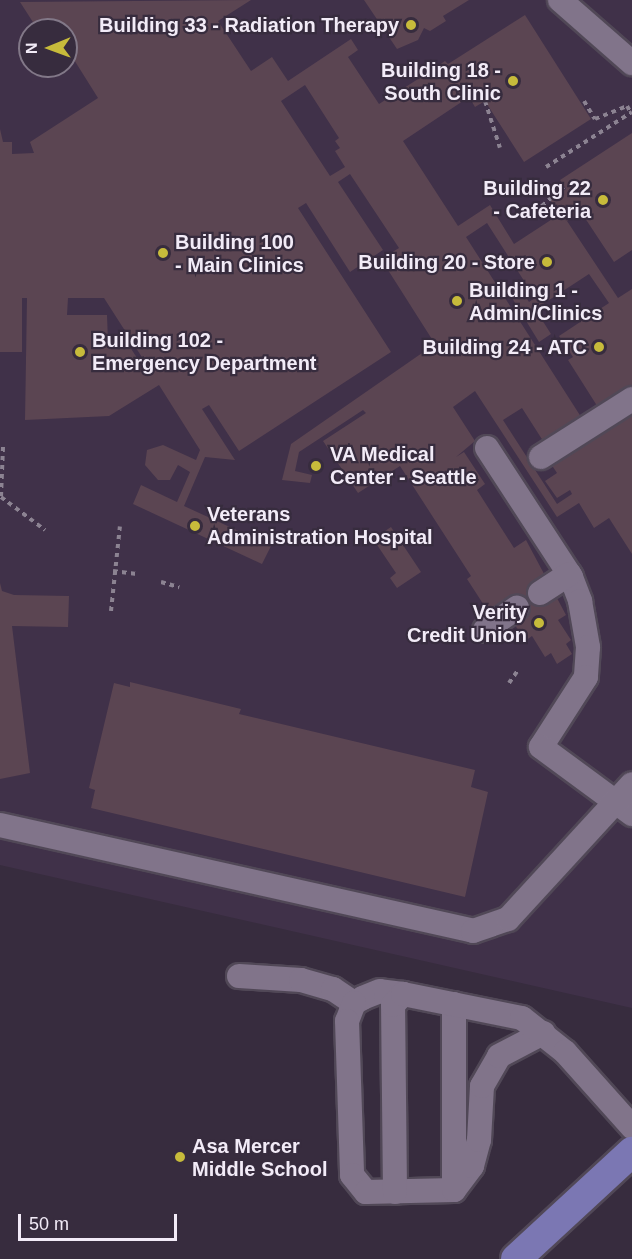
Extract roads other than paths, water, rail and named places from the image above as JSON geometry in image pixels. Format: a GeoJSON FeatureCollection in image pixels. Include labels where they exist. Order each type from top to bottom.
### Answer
{"type":"FeatureCollection","features":[{"type":"Feature","properties":{"kind":"main road"},"geometry":{"type":"LineString","coordinates":[[516,1259],[632,1152]]}},
{"type":"Feature","properties":{"kind":"lane"},"geometry":{"type":"LineString","coordinates":[[560,0],[632,63]]}},
{"type":"Feature","properties":{"kind":"lane"},"geometry":{"type":"LineString","coordinates":[[541,457],[632,399]]}},
{"type":"Feature","properties":{"kind":"lane"},"geometry":{"type":"LineString","coordinates":[[0,825],[473,931],[508,920],[627,798],[541,747],[586,677],[588,665],[580,601],[569,574],[486,448]]}},
{"type":"Feature","properties":{"kind":"lane"},"geometry":{"type":"LineString","coordinates":[[540,593],[569,574]]}},
{"type":"Feature","properties":{"kind":"lane"},"geometry":{"type":"LineString","coordinates":[[485,630],[517,608]]}},
{"type":"Feature","properties":{"kind":"lane"},"geometry":{"type":"LineString","coordinates":[[239,976],[302,980],[333,989],[354,1002]]}},
{"type":"Feature","properties":{"kind":"lane"},"geometry":{"type":"LineString","coordinates":[[454,1190],[366,1191],[352,1175],[347,1021],[354,1002],[380,991],[522,1018],[543,1033],[632,1127]]}},
{"type":"Feature","properties":{"kind":"lane"},"geometry":{"type":"LineString","coordinates":[[395,1192],[393,1005],[404,994]]}},
{"type":"Feature","properties":{"kind":"lane"},"geometry":{"type":"LineString","coordinates":[[454,1004],[454,1190]]}},
{"type":"Feature","properties":{"kind":"lane"},"geometry":{"type":"LineString","coordinates":[[454,1190],[472,1166],[479,1140],[482,1086],[499,1056],[543,1033]]}},
{"type":"Feature","properties":{"kind":"place","name":"Building 33 - Radiation Therapy"},"geometry":{"type":"Point","coordinates":[411,25]}},
{"type":"Feature","properties":{"kind":"place","name":"Building 18 - South Clinic"},"geometry":{"type":"Point","coordinates":[513,81]}},
{"type":"Feature","properties":{"kind":"place","name":"Building 22 - Cafeteria"},"geometry":{"type":"Point","coordinates":[603,200]}},
{"type":"Feature","properties":{"kind":"place","name":"Building 100 - Main Clinics"},"geometry":{"type":"Point","coordinates":[163,253]}},
{"type":"Feature","properties":{"kind":"place","name":"Building 20 - Store"},"geometry":{"type":"Point","coordinates":[547,262]}},
{"type":"Feature","properties":{"kind":"place","name":"Building 1 - Admin/Clinics"},"geometry":{"type":"Point","coordinates":[457,301]}},
{"type":"Feature","properties":{"kind":"place","name":"Building 24 - ATC"},"geometry":{"type":"Point","coordinates":[599,347]}},
{"type":"Feature","properties":{"kind":"place","name":"Building 102 - Emergency Department"},"geometry":{"type":"Point","coordinates":[80,352]}},
{"type":"Feature","properties":{"kind":"place","name":"VA Medical Center - Seattle"},"geometry":{"type":"Point","coordinates":[316,466]}},
{"type":"Feature","properties":{"kind":"place","name":"Veterans Administration Hospital"},"geometry":{"type":"Point","coordinates":[195,526]}},
{"type":"Feature","properties":{"kind":"place","name":"Verity Credit Union"},"geometry":{"type":"Point","coordinates":[539,623]}},
{"type":"Feature","properties":{"kind":"place","name":"Asa Mercer Middle School"},"geometry":{"type":"Point","coordinates":[180,1157]}}]}
